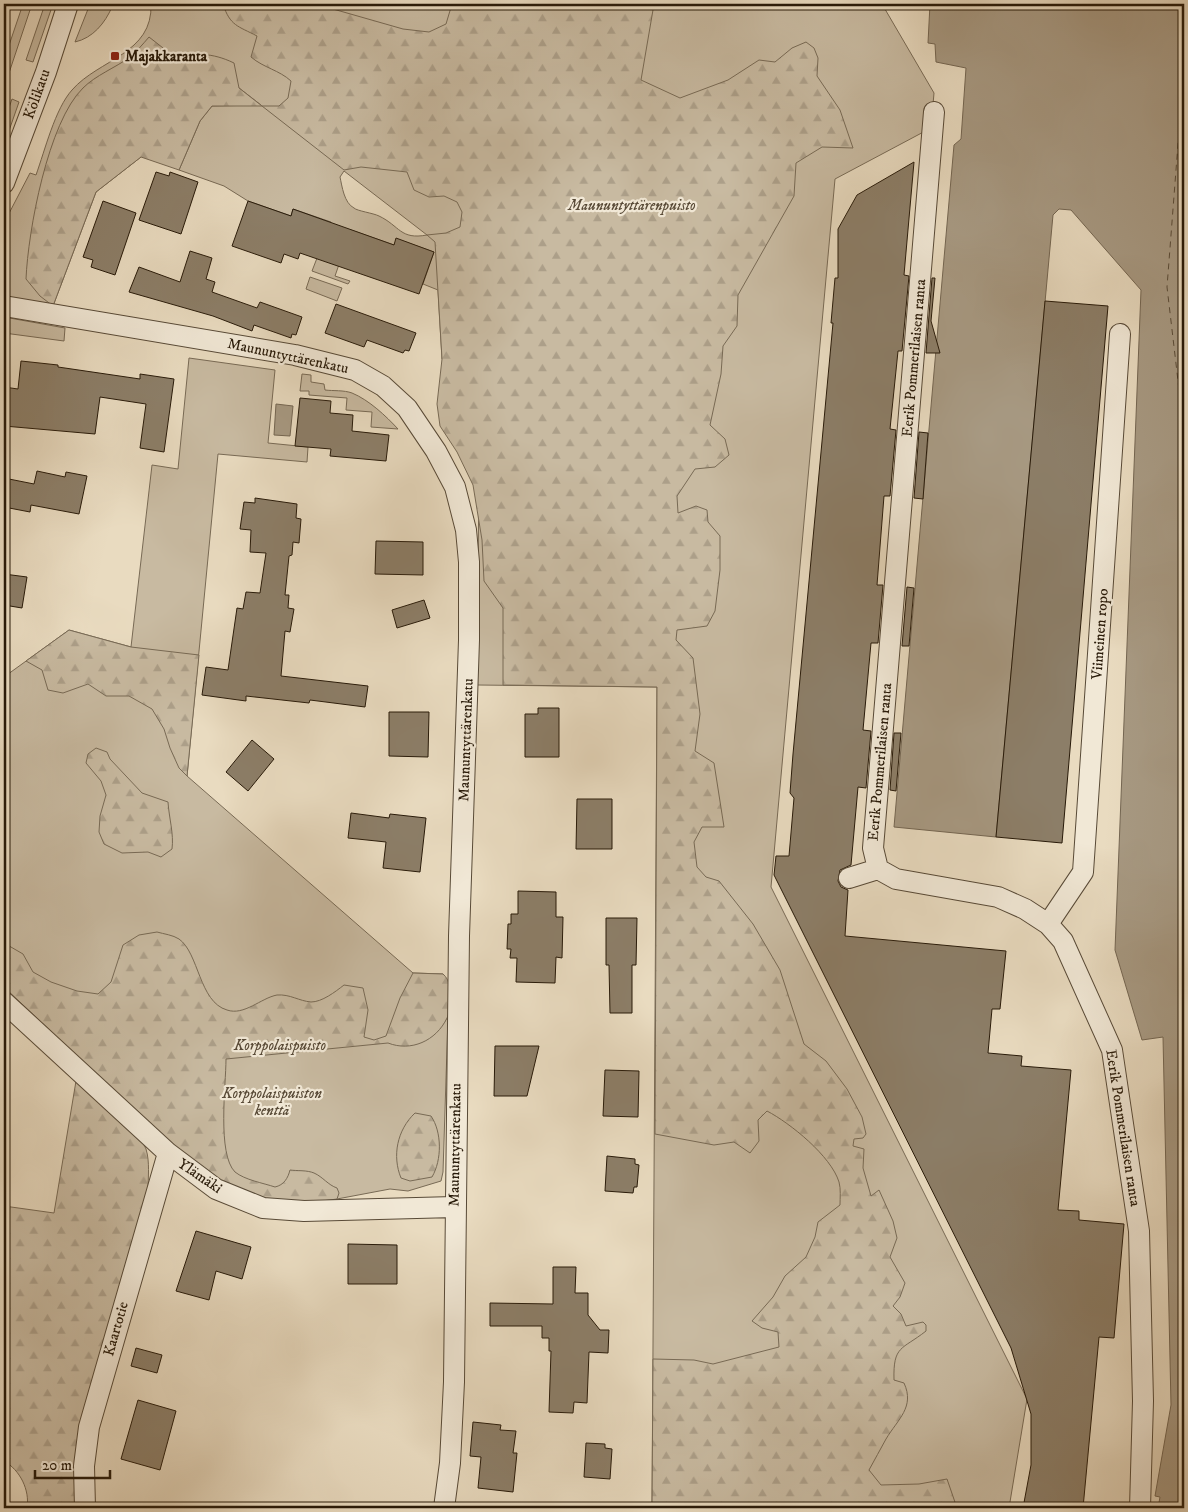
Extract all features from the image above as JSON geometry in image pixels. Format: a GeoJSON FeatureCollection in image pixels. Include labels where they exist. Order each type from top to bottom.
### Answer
{"type":"FeatureCollection","features":[{"type":"Feature","properties":{"kind":"street","name":"Kölikatu"},"geometry":{"type":"LineString","coordinates":[[4,184],[46,72],[68,4]]}},
{"type":"Feature","properties":{"kind":"street","name":"Eerik Pommerilaisen ranta"},"geometry":{"type":"LineString","coordinates":[[934,112],[873,848],[878,868],[896,879],[998,897],[1025,909],[1048,924],[1063,942],[1112,1050],[1139,1231],[1143,1400],[1140,1508]]}},
{"type":"Feature","properties":{"kind":"street","name":"Maununtyttärenkatu"},"geometry":{"type":"LineString","coordinates":[[4,306],[294,355],[355,370],[383,386],[407,408],[446,469],[462,507],[466,530],[469,611],[459,936],[454,1207],[454,1382],[450,1463],[444,1508]]}},
{"type":"Feature","properties":{"kind":"street","name":"Viimeinen ropo"},"geometry":{"type":"LineString","coordinates":[[1048,924],[1083,872],[1120,334]]}},
{"type":"Feature","properties":{"kind":"street"},"geometry":{"type":"LineString","coordinates":[[850,878],[878,868]]}},
{"type":"Feature","properties":{"kind":"street","name":"Ylämäki"},"geometry":{"type":"LineString","coordinates":[[4,1002],[168,1153],[216,1189],[263,1208],[304,1211],[454,1207]]}},
{"type":"Feature","properties":{"kind":"street","name":"Kaartotie"},"geometry":{"type":"LineString","coordinates":[[85,1508],[84,1466],[90,1427],[168,1153]]}},
{"type":"Feature","properties":{"kind":"green space"},"geometry":{"type":"Polygon","coordinates":[[[23,4],[32,4],[4,88],[4,60],[23,4]]]}},
{"type":"Feature","properties":{"kind":"green space"},"geometry":{"type":"Polygon","coordinates":[[[45,4],[53,4],[33,62],[26,60],[45,4]]]}},
{"type":"Feature","properties":{"kind":"green space"},"geometry":{"type":"Polygon","coordinates":[[[90,4],[112,4],[112,7],[98,29],[87,37],[75,42],[90,4]]]}},
{"type":"Feature","properties":{"kind":"green space","name":"Maununtyttärenpuisto"},"geometry":{"type":"Polygon","coordinates":[[[151,4],[882,4],[934,93],[931,128],[835,179],[771,887],[1027,1399],[1009,1508],[652,1508],[657,687],[477,685],[480,364],[442,359],[438,290],[423,284],[434,252],[397,239],[394,245],[351,230],[335,276],[350,281],[348,284],[312,271],[331,222],[293,209],[291,216],[248,201],[224,186],[179,170],[200,121],[212,106],[261,105],[203,60],[141,157],[96,192],[53,306],[4,299],[4,223],[30,173],[36,175],[60,108],[72,90],[83,79],[134,45],[143,34],[149,21],[151,4]],[[344,171],[340,177],[344,194],[351,206],[379,216],[405,234],[411,236],[427,235],[344,171]]]}},
{"type":"Feature","properties":{"kind":"green space","name":"Maununtyttärenpuisto"},"geometry":{"type":"Polygon","coordinates":[[[223,4],[333,4],[333,9],[403,29],[429,32],[446,24],[452,4],[654,4],[641,80],[680,98],[728,80],[759,60],[775,62],[792,48],[806,42],[814,48],[818,58],[817,76],[840,110],[853,148],[822,147],[796,163],[794,196],[738,295],[737,326],[723,346],[721,374],[710,425],[725,439],[729,455],[715,467],[695,469],[677,496],[678,513],[696,506],[707,510],[708,522],[720,536],[720,570],[715,611],[707,626],[677,630],[676,640],[693,658],[700,714],[695,751],[714,763],[724,827],[702,827],[694,842],[697,867],[706,877],[719,881],[753,924],[780,970],[804,1044],[826,1061],[847,1089],[862,1117],[866,1134],[863,1138],[854,1139],[853,1146],[864,1149],[863,1168],[871,1196],[879,1190],[893,1221],[897,1238],[890,1257],[905,1283],[900,1297],[893,1306],[901,1314],[906,1326],[923,1322],[926,1325],[926,1331],[897,1354],[894,1380],[904,1383],[908,1399],[904,1412],[869,1470],[881,1485],[919,1484],[947,1479],[957,1508],[652,1508],[653,1359],[694,1360],[713,1364],[779,1347],[778,1332],[762,1328],[752,1321],[773,1297],[785,1276],[806,1257],[815,1237],[818,1222],[840,1205],[839,1182],[828,1162],[809,1141],[767,1111],[758,1120],[759,1141],[750,1153],[734,1142],[714,1145],[655,1134],[657,687],[503,685],[503,608],[484,581],[482,540],[473,485],[457,452],[440,426],[437,404],[442,359],[435,242],[427,235],[446,233],[460,227],[462,212],[457,202],[444,196],[429,197],[414,190],[407,172],[361,167],[344,170],[262,106],[279,106],[288,98],[291,81],[251,57],[257,36],[232,21],[223,4]]]}},
{"type":"Feature","properties":{"kind":"green space"},"geometry":{"type":"Polygon","coordinates":[[[149,37],[172,55],[211,55],[234,63],[239,88],[262,106],[212,106],[200,121],[179,170],[141,157],[96,192],[53,306],[40,296],[26,279],[31,234],[42,178],[60,125],[71,104],[83,88],[130,57],[149,37]]]}},
{"type":"Feature","properties":{"kind":"green space"},"geometry":{"type":"Polygon","coordinates":[[[12,99],[19,102],[4,145],[4,122],[12,99]]]}},
{"type":"Feature","properties":{"kind":"green space"},"geometry":{"type":"Polygon","coordinates":[[[310,277],[342,288],[337,301],[306,289],[310,277]]]}},
{"type":"Feature","properties":{"kind":"green space"},"geometry":{"type":"Polygon","coordinates":[[[4,317],[65,328],[64,341],[4,333],[4,317]]]}},
{"type":"Feature","properties":{"kind":"green space","name":"Korppolaispuisto"},"geometry":{"type":"Polygon","coordinates":[[[189,358],[275,370],[268,443],[308,447],[307,462],[218,454],[187,776],[413,973],[443,974],[443,1024],[448,1017],[443,1172],[441,1181],[408,1191],[390,1189],[337,1199],[254,1193],[4,982],[4,677],[69,630],[131,647],[152,465],[178,469],[189,358]]]}},
{"type":"Feature","properties":{"kind":"green space"},"geometry":{"type":"Polygon","coordinates":[[[302,374],[311,375],[311,382],[324,384],[325,390],[346,391],[365,400],[398,429],[371,427],[372,412],[346,410],[347,398],[309,395],[309,391],[300,391],[302,374]]]}},
{"type":"Feature","properties":{"kind":"green space"},"geometry":{"type":"Polygon","coordinates":[[[69,630],[131,647],[199,655],[187,776],[179,768],[164,729],[152,709],[129,696],[106,696],[88,684],[63,693],[48,690],[42,670],[26,661],[69,630]]]}},
{"type":"Feature","properties":{"kind":"green space"},"geometry":{"type":"Polygon","coordinates":[[[96,748],[107,752],[110,759],[142,793],[168,802],[172,849],[161,857],[148,852],[122,853],[104,844],[99,832],[100,816],[106,795],[101,781],[86,763],[88,754],[96,748]]]}},
{"type":"Feature","properties":{"kind":"green space"},"geometry":{"type":"Polygon","coordinates":[[[157,932],[177,938],[186,946],[210,998],[227,1010],[240,1011],[277,995],[315,1002],[344,985],[363,988],[368,1010],[364,1037],[374,1040],[386,1036],[400,998],[413,973],[443,974],[445,976],[449,982],[450,992],[448,1016],[436,1033],[422,1042],[405,1046],[388,1043],[226,1059],[224,1135],[229,1163],[235,1172],[249,1179],[275,1187],[285,1181],[290,1170],[311,1172],[337,1188],[339,1193],[337,1199],[307,1203],[265,1199],[225,1184],[172,1146],[4,987],[4,943],[23,954],[33,972],[51,982],[77,991],[98,994],[111,982],[123,945],[139,935],[157,932]]]}},
{"type":"Feature","properties":{"kind":"green space"},"geometry":{"type":"Polygon","coordinates":[[[76,1081],[125,1124],[142,1142],[148,1159],[148,1191],[77,1508],[27,1508],[27,1494],[23,1481],[15,1470],[4,1461],[4,1206],[54,1213],[76,1081]]]}},
{"type":"Feature","properties":{"kind":"green space"},"geometry":{"type":"Polygon","coordinates":[[[415,1113],[431,1116],[439,1138],[439,1154],[438,1163],[432,1177],[410,1181],[401,1178],[398,1170],[397,1152],[400,1135],[415,1113]]]}},
{"type":"Feature","properties":{"kind":"shaded area"},"geometry":{"type":"Polygon","coordinates":[[[930,4],[1184,4],[1184,1508],[1158,1508],[1160,1497],[1155,1496],[1171,1405],[1163,1037],[1142,1040],[1115,950],[1141,290],[1071,210],[1059,209],[1053,215],[996,837],[894,827],[954,145],[961,139],[966,68],[936,62],[935,44],[928,43],[930,4]]]}},
{"type":"Feature","properties":{"kind":"shaded area"},"geometry":{"type":"Polygon","coordinates":[[[276,404],[293,406],[290,436],[274,435],[276,404]]]}},
{"type":"Feature","properties":{"kind":"building"},"geometry":{"type":"Polygon","coordinates":[[[914,162],[904,275],[909,276],[902,351],[898,351],[890,429],[896,430],[890,496],[884,496],[877,585],[883,585],[878,643],[871,643],[863,730],[871,731],[866,788],[858,787],[851,865],[840,870],[838,881],[841,887],[848,890],[845,936],[1006,951],[1000,1009],[992,1009],[988,1053],[1022,1056],[1021,1066],[1071,1070],[1058,1210],[1079,1211],[1079,1220],[1124,1224],[1114,1338],[1099,1337],[1083,1508],[1023,1508],[1031,1465],[1031,1414],[1011,1348],[774,875],[776,856],[789,856],[794,798],[790,793],[793,754],[833,323],[831,323],[835,278],[838,278],[838,229],[857,195],[914,162]]]}},
{"type":"Feature","properties":{"kind":"building"},"geometry":{"type":"Polygon","coordinates":[[[156,172],[169,176],[170,172],[198,182],[181,234],[139,220],[156,172]]]}},
{"type":"Feature","properties":{"kind":"building"},"geometry":{"type":"Polygon","coordinates":[[[103,201],[136,213],[115,275],[91,267],[93,260],[83,257],[103,201]]]}},
{"type":"Feature","properties":{"kind":"building"},"geometry":{"type":"Polygon","coordinates":[[[248,201],[291,216],[293,209],[394,245],[396,238],[434,252],[419,294],[300,253],[298,259],[284,254],[281,263],[232,246],[248,201]]]}},
{"type":"Feature","properties":{"kind":"building"},"geometry":{"type":"Polygon","coordinates":[[[190,251],[212,258],[206,279],[215,282],[212,292],[257,308],[260,302],[302,317],[296,335],[292,334],[291,338],[254,325],[252,331],[213,316],[129,292],[139,267],[180,282],[190,251]]]}},
{"type":"Feature","properties":{"kind":"building"},"geometry":{"type":"Polygon","coordinates":[[[932,278],[935,278],[931,321],[940,353],[926,353],[932,278]]]}},
{"type":"Feature","properties":{"kind":"building"},"geometry":{"type":"Polygon","coordinates":[[[1045,301],[1108,306],[1062,843],[996,837],[1045,301]]]}},
{"type":"Feature","properties":{"kind":"building"},"geometry":{"type":"Polygon","coordinates":[[[336,304],[416,333],[409,351],[405,350],[403,353],[367,340],[364,347],[325,333],[336,304]]]}},
{"type":"Feature","properties":{"kind":"building"},"geometry":{"type":"Polygon","coordinates":[[[21,361],[58,365],[58,367],[140,379],[140,374],[174,379],[164,452],[140,448],[146,404],[100,397],[95,434],[4,426],[4,387],[18,389],[21,361]]]}},
{"type":"Feature","properties":{"kind":"building"},"geometry":{"type":"Polygon","coordinates":[[[300,398],[331,401],[330,413],[353,415],[352,431],[389,435],[386,461],[330,456],[331,449],[295,446],[300,398]]]}},
{"type":"Feature","properties":{"kind":"building"},"geometry":{"type":"Polygon","coordinates":[[[919,432],[928,433],[923,499],[914,498],[919,432]]]}},
{"type":"Feature","properties":{"kind":"building"},"geometry":{"type":"Polygon","coordinates":[[[37,471],[65,477],[66,472],[87,476],[79,514],[31,505],[30,512],[4,507],[4,478],[34,484],[37,471]]]}},
{"type":"Feature","properties":{"kind":"building"},"geometry":{"type":"Polygon","coordinates":[[[255,498],[297,504],[296,518],[301,519],[299,543],[293,542],[292,555],[289,556],[285,595],[289,595],[288,608],[294,609],[290,632],[285,631],[281,676],[368,686],[365,707],[310,700],[309,703],[246,696],[246,701],[202,695],[206,667],[228,670],[237,608],[243,609],[246,592],[260,593],[266,553],[250,552],[251,530],[240,529],[244,502],[255,503],[255,498]]]}},
{"type":"Feature","properties":{"kind":"building"},"geometry":{"type":"Polygon","coordinates":[[[376,541],[423,542],[423,575],[375,574],[376,541]]]}},
{"type":"Feature","properties":{"kind":"building"},"geometry":{"type":"Polygon","coordinates":[[[4,574],[27,577],[22,608],[4,605],[4,574]]]}},
{"type":"Feature","properties":{"kind":"building"},"geometry":{"type":"Polygon","coordinates":[[[907,587],[914,588],[909,646],[902,646],[907,587]]]}},
{"type":"Feature","properties":{"kind":"building"},"geometry":{"type":"Polygon","coordinates":[[[424,600],[430,618],[397,628],[392,610],[424,600]]]}},
{"type":"Feature","properties":{"kind":"building"},"geometry":{"type":"Polygon","coordinates":[[[538,708],[559,708],[559,757],[525,757],[525,714],[538,714],[538,708]]]}},
{"type":"Feature","properties":{"kind":"building"},"geometry":{"type":"Polygon","coordinates":[[[389,712],[429,712],[428,757],[389,756],[389,712]]]}},
{"type":"Feature","properties":{"kind":"building"},"geometry":{"type":"Polygon","coordinates":[[[894,733],[901,733],[896,791],[890,790],[894,733]]]}},
{"type":"Feature","properties":{"kind":"building"},"geometry":{"type":"Polygon","coordinates":[[[252,740],[274,759],[248,791],[226,772],[252,740]]]}},
{"type":"Feature","properties":{"kind":"building"},"geometry":{"type":"Polygon","coordinates":[[[577,799],[612,799],[612,849],[576,849],[577,799]]]}},
{"type":"Feature","properties":{"kind":"building"},"geometry":{"type":"Polygon","coordinates":[[[351,813],[389,818],[390,814],[426,818],[420,872],[383,868],[386,842],[348,838],[351,813]]]}},
{"type":"Feature","properties":{"kind":"building"},"geometry":{"type":"Polygon","coordinates":[[[518,891],[556,892],[556,917],[563,917],[562,958],[556,957],[555,983],[516,982],[517,958],[510,958],[511,949],[507,949],[508,924],[511,924],[511,914],[518,914],[518,891]]]}},
{"type":"Feature","properties":{"kind":"building"},"geometry":{"type":"Polygon","coordinates":[[[606,918],[637,918],[636,965],[632,965],[632,1013],[610,1013],[609,965],[606,965],[606,918]]]}},
{"type":"Feature","properties":{"kind":"building"},"geometry":{"type":"Polygon","coordinates":[[[495,1046],[539,1046],[527,1096],[494,1096],[495,1046]]]}},
{"type":"Feature","properties":{"kind":"building"},"geometry":{"type":"Polygon","coordinates":[[[605,1070],[639,1071],[638,1117],[603,1116],[605,1070]]]}},
{"type":"Feature","properties":{"kind":"building"},"geometry":{"type":"Polygon","coordinates":[[[607,1156],[635,1159],[635,1164],[639,1165],[637,1187],[634,1187],[633,1193],[605,1191],[607,1156]]]}},
{"type":"Feature","properties":{"kind":"building"},"geometry":{"type":"Polygon","coordinates":[[[196,1231],[251,1247],[242,1279],[216,1271],[209,1300],[176,1291],[196,1231]]]}},
{"type":"Feature","properties":{"kind":"building"},"geometry":{"type":"Polygon","coordinates":[[[348,1244],[397,1245],[397,1284],[348,1284],[348,1244]]]}},
{"type":"Feature","properties":{"kind":"building"},"geometry":{"type":"Polygon","coordinates":[[[553,1267],[576,1267],[575,1293],[588,1293],[588,1315],[600,1330],[609,1330],[608,1353],[589,1352],[587,1403],[574,1402],[573,1413],[549,1412],[551,1351],[549,1351],[549,1338],[542,1338],[542,1326],[490,1326],[490,1303],[553,1304],[553,1267]]]}},
{"type":"Feature","properties":{"kind":"building"},"geometry":{"type":"Polygon","coordinates":[[[136,1348],[162,1355],[157,1373],[131,1366],[136,1348]]]}},
{"type":"Feature","properties":{"kind":"building"},"geometry":{"type":"Polygon","coordinates":[[[138,1400],[176,1411],[160,1470],[121,1459],[138,1400]]]}},
{"type":"Feature","properties":{"kind":"building"},"geometry":{"type":"Polygon","coordinates":[[[473,1422],[501,1425],[500,1430],[516,1431],[513,1453],[517,1453],[513,1492],[478,1488],[481,1457],[470,1456],[473,1422]]]}},
{"type":"Feature","properties":{"kind":"building"},"geometry":{"type":"Polygon","coordinates":[[[586,1443],[605,1444],[605,1448],[612,1449],[610,1479],[584,1477],[586,1443]]]}},
{"type":"Feature","properties":{"kind":"ferry route"},"geometry":{"type":"LineString","coordinates":[[1184,66],[1167,287],[1184,432]]}},
{"type":"Feature","properties":{"kind":"place","name":"Majakkaranta"},"geometry":{"type":"Point","coordinates":[115,56]}},
{"type":"Feature","properties":{"kind":"park label","name":"Korppolaispuiston kenttä"},"geometry":{"type":"Point","coordinates":[272,1102]}}]}
